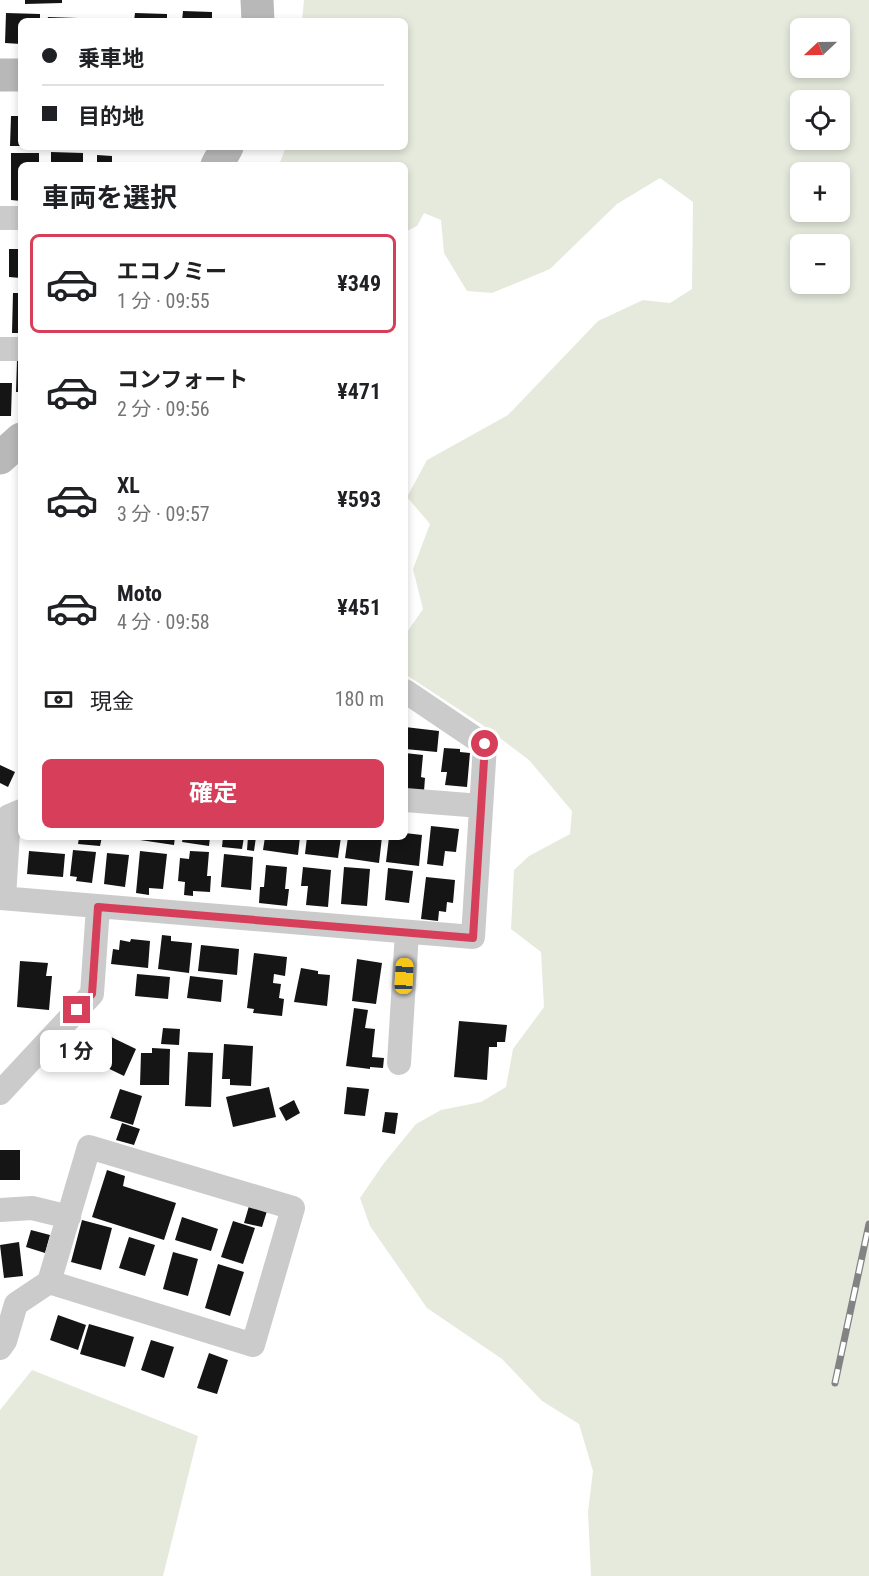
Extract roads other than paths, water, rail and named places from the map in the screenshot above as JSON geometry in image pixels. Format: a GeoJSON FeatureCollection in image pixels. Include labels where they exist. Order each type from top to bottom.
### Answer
{"type":"FeatureCollection","features":[{"type":"Feature","properties":{"kind":"street"},"geometry":{"type":"LineString","coordinates":[[257,0],[258,18]]}},
{"type":"Feature","properties":{"kind":"street"},"geometry":{"type":"LineString","coordinates":[[0,75],[18,75]]}},
{"type":"Feature","properties":{"kind":"street"},"geometry":{"type":"LineString","coordinates":[[0,218],[18,218]]}},
{"type":"Feature","properties":{"kind":"street"},"geometry":{"type":"LineString","coordinates":[[0,349],[18,349]]}},
{"type":"Feature","properties":{"kind":"street"},"geometry":{"type":"LineString","coordinates":[[0,458],[18,442]]}},
{"type":"Feature","properties":{"kind":"street"},"geometry":{"type":"LineString","coordinates":[[18,812],[9,816],[2,898],[473,938],[485,744],[408,693]]}},
{"type":"Feature","properties":{"kind":"street"},"geometry":{"type":"LineString","coordinates":[[408,800],[481,806]]}},
{"type":"Feature","properties":{"kind":"street"},"geometry":{"type":"LineString","coordinates":[[0,1092],[92,994],[98,907]]}},
{"type":"Feature","properties":{"kind":"street"},"geometry":{"type":"LineString","coordinates":[[399,1064],[407,932]]}},
{"type":"Feature","properties":{"kind":"street"},"geometry":{"type":"LineString","coordinates":[[0,1348],[5,1341],[16,1304],[49,1282],[89,1147],[293,1208],[253,1345],[49,1282]]}},
{"type":"Feature","properties":{"kind":"street"},"geometry":{"type":"LineString","coordinates":[[0,1210],[32,1208],[69,1217]]}},
{"type":"Feature","properties":{"kind":"railway"},"geometry":{"type":"LineString","coordinates":[[835,1383],[869,1224]]}}]}
